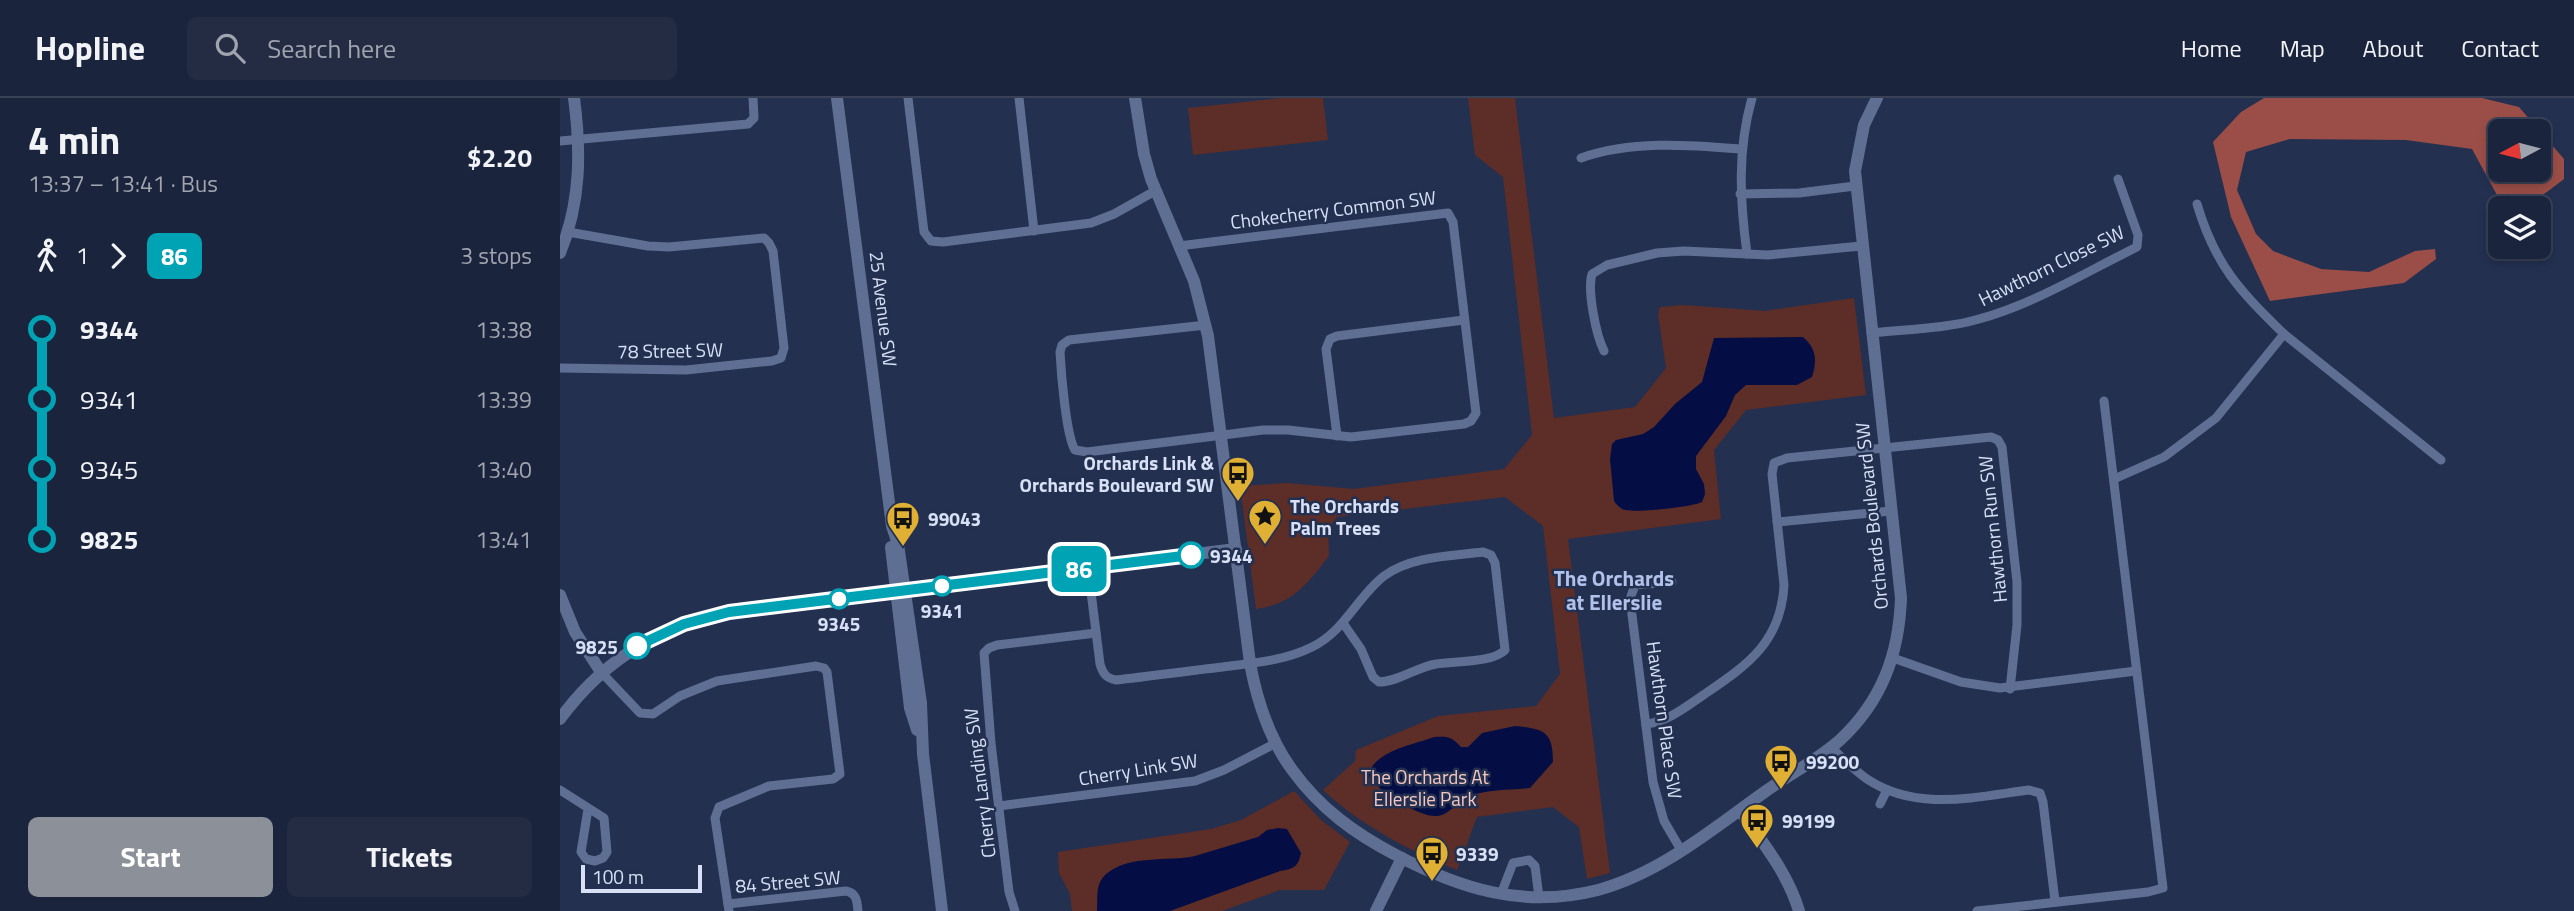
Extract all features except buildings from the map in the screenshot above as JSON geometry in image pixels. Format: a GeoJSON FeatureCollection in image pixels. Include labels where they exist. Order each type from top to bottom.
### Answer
{"type":"FeatureCollection","features":[{"type":"Feature","properties":{"kind":"street"},"geometry":{"type":"LineString","coordinates":[[560,253],[568,232],[578,183],[574,98]]}},
{"type":"Feature","properties":{"kind":"street"},"geometry":{"type":"LineString","coordinates":[[560,141],[745,125],[753,121],[755,115],[753,98]]}},
{"type":"Feature","properties":{"kind":"street","name":"25 Avenue SW"},"geometry":{"type":"LineString","coordinates":[[837,98],[892,526],[890,545],[900,591],[910,708],[923,754],[942,911]]}},
{"type":"Feature","properties":{"kind":"street"},"geometry":{"type":"LineString","coordinates":[[908,98],[925,232],[929,240],[943,242],[1099,221],[1155,191]]}},
{"type":"Feature","properties":{"kind":"street"},"geometry":{"type":"LineString","coordinates":[[1019,98],[1034,231]]}},
{"type":"Feature","properties":{"kind":"street","name":"Orchards Boulevard SW"},"geometry":{"type":"LineString","coordinates":[[1135,98],[1144,154],[1155,191],[1194,281],[1206,325],[1250,663],[1261,708],[1276,743],[1302,783],[1328,811],[1356,832],[1402,858],[1466,887],[1501,894],[1539,897],[1573,895],[1615,885],[1658,865],[1681,850],[1839,741],[1872,704],[1894,658],[1901,598],[1855,186],[1860,141],[1877,98]]}},
{"type":"Feature","properties":{"kind":"street"},"geometry":{"type":"LineString","coordinates":[[1746,254],[1740,194],[1741,149],[1752,98]]}},
{"type":"Feature","properties":{"kind":"street"},"geometry":{"type":"LineString","coordinates":[[1581,158],[1598,152],[1651,146],[1741,149]]}},
{"type":"Feature","properties":{"kind":"street","name":"Hawthorn Close SW"},"geometry":{"type":"LineString","coordinates":[[1871,333],[1984,318],[2012,308],[2137,247],[2138,235],[2118,179]]}},
{"type":"Feature","properties":{"kind":"street"},"geometry":{"type":"LineString","coordinates":[[1740,194],[1799,193],[1855,186]]}},
{"type":"Feature","properties":{"kind":"street"},"geometry":{"type":"LineString","coordinates":[[2197,204],[2207,237],[2228,274],[2249,300],[2284,334],[2441,460]]}},
{"type":"Feature","properties":{"kind":"street","name":"Chokecherry Common SW"},"geometry":{"type":"LineString","coordinates":[[1179,246],[1445,212],[1453,222],[1476,409],[1471,421],[1358,437],[1279,429],[1087,452],[1075,450],[1071,441],[1060,352],[1065,342],[1206,325]]}},
{"type":"Feature","properties":{"kind":"street","name":"78 Street SW"},"geometry":{"type":"LineString","coordinates":[[560,368],[685,370],[772,361],[780,358],[785,344],[773,251],[767,240],[754,238],[658,247],[568,232]]}},
{"type":"Feature","properties":{"kind":"street"},"geometry":{"type":"LineString","coordinates":[[1604,351],[1597,335],[1591,285],[1595,270],[1627,259],[1657,253],[1684,251],[1792,254],[1861,246]]}},
{"type":"Feature","properties":{"kind":"street"},"geometry":{"type":"LineString","coordinates":[[1337,436],[1326,349],[1330,338],[1336,335],[1464,320]]}},
{"type":"Feature","properties":{"kind":"street"},"geometry":{"type":"LineString","coordinates":[[2114,479],[2165,457],[2216,418],[2284,334]]}},
{"type":"Feature","properties":{"kind":"street"},"geometry":{"type":"LineString","coordinates":[[1977,911],[2148,892],[2163,888],[2104,401]]}},
{"type":"Feature","properties":{"kind":"street","name":"Hawthorn Run SW"},"geometry":{"type":"LineString","coordinates":[[1884,449],[1990,437],[2000,442],[2017,582],[2017,625],[2010,688]]}},
{"type":"Feature","properties":{"kind":"street"},"geometry":{"type":"LineString","coordinates":[[1646,724],[1660,721],[1678,712],[1743,667],[1769,638],[1781,612],[1783,600],[1783,571],[1772,474],[1774,463],[1778,460],[1884,449]]}},
{"type":"Feature","properties":{"kind":"street"},"geometry":{"type":"LineString","coordinates":[[1777,522],[1891,511]]}},
{"type":"Feature","properties":{"kind":"street"},"geometry":{"type":"LineString","coordinates":[[560,719],[601,672],[649,639],[703,617],[1236,549]]}},
{"type":"Feature","properties":{"kind":"street"},"geometry":{"type":"LineString","coordinates":[[1088,568],[1100,664],[1105,676],[1110,679],[1250,663],[1309,649],[1342,623],[1389,569],[1430,559],[1483,552],[1491,555],[1495,563],[1505,650],[1498,656],[1431,665],[1389,681],[1379,682],[1373,677],[1361,649],[1342,623]]}},
{"type":"Feature","properties":{"kind":"street","name":"Hawthorn Place SW"},"geometry":{"type":"LineString","coordinates":[[1672,582],[1639,584],[1631,592],[1657,803],[1681,850]]}},
{"type":"Feature","properties":{"kind":"street"},"geometry":{"type":"LineString","coordinates":[[560,595],[575,632],[601,672],[640,713],[646,715],[653,714],[692,690],[717,681],[816,666],[824,668],[829,676],[840,766],[838,776],[833,779],[769,786],[723,804],[717,810],[715,818],[728,908]]}},
{"type":"Feature","properties":{"kind":"street","name":"Cherry Landing SW"},"geometry":{"type":"LineString","coordinates":[[1015,911],[1009,892],[999,806],[983,661],[986,650],[997,645],[1096,633]]}},
{"type":"Feature","properties":{"kind":"street"},"geometry":{"type":"LineString","coordinates":[[1894,658],[1961,682],[2010,688],[2136,671]]}},
{"type":"Feature","properties":{"kind":"street","name":"Cherry Link SW"},"geometry":{"type":"LineString","coordinates":[[999,806],[1195,781],[1224,770],[1276,743]]}},
{"type":"Feature","properties":{"kind":"street"},"geometry":{"type":"LineString","coordinates":[[1830,747],[1867,779],[1887,790],[1915,797],[1941,801],[2029,790],[2040,793],[2055,901]]}},
{"type":"Feature","properties":{"kind":"street"},"geometry":{"type":"LineString","coordinates":[[560,790],[576,798],[606,821],[604,832],[607,852],[603,858],[595,861],[586,859],[581,852],[588,809]]}},
{"type":"Feature","properties":{"kind":"street"},"geometry":{"type":"LineString","coordinates":[[1880,804],[1887,790]]}},
{"type":"Feature","properties":{"kind":"street"},"geometry":{"type":"LineString","coordinates":[[1740,810],[1779,866],[1799,911]]}},
{"type":"Feature","properties":{"kind":"street"},"geometry":{"type":"LineString","coordinates":[[1376,911],[1402,858]]}},
{"type":"Feature","properties":{"kind":"street"},"geometry":{"type":"LineString","coordinates":[[1501,894],[1513,863],[1529,860],[1535,866],[1539,897]]}},
{"type":"Feature","properties":{"kind":"street","name":"84 Street SW"},"geometry":{"type":"LineString","coordinates":[[728,908],[843,891],[852,893],[856,898],[858,911]]}},
{"type":"Feature","properties":{"kind":"green space"},"geometry":{"type":"Polygon","coordinates":[[[1281,98],[1323,98],[1328,140],[1193,155],[1188,108],[1281,98]]]}},
{"type":"Feature","properties":{"kind":"green space","name":"The Orchards At Ellerslie Park"},"geometry":{"type":"Polygon","coordinates":[[[1468,98],[1515,98],[1554,418],[1635,407],[1666,368],[1658,314],[1660,307],[1683,305],[1765,311],[1854,298],[1866,395],[1746,410],[1714,450],[1721,519],[1568,539],[1610,873],[1587,879],[1579,827],[1553,807],[1477,817],[1457,870],[1386,836],[1323,790],[1355,761],[1356,750],[1438,716],[1536,706],[1560,674],[1543,526],[1505,497],[1337,517],[1328,529],[1329,556],[1314,575],[1298,591],[1280,603],[1256,609],[1240,486],[1287,483],[1354,489],[1504,469],[1532,435],[1503,177],[1475,155],[1468,98]]]}},
{"type":"Feature","properties":{"kind":"green space"},"geometry":{"type":"Polygon","coordinates":[[[1294,791],[1321,820],[1350,842],[1324,890],[1280,890],[1222,911],[1072,911],[1070,894],[1059,873],[1058,852],[1211,829],[1241,820],[1294,791]]]}},
{"type":"Feature","properties":{"kind":"shaded area"},"geometry":{"type":"Polygon","coordinates":[[[2264,98],[2482,98],[2519,107],[2529,119],[2488,119],[2488,178],[2472,149],[2406,140],[2290,139],[2246,152],[2237,190],[2256,234],[2273,251],[2321,269],[2369,272],[2415,251],[2435,249],[2436,259],[2404,283],[2270,301],[2231,217],[2213,142],[2241,112],[2264,98]]]}},
{"type":"Feature","properties":{"kind":"shaded area"},"geometry":{"type":"Polygon","coordinates":[[[2552,145],[2564,159],[2564,179],[2540,196],[2497,196],[2490,182],[2552,182],[2552,145]]]}},
{"type":"Feature","properties":{"kind":"shaded area"},"geometry":{"type":"Polygon","coordinates":[[[1803,337],[1815,355],[1812,377],[1797,385],[1746,385],[1735,395],[1726,416],[1696,456],[1696,469],[1704,484],[1702,502],[1675,508],[1637,511],[1622,509],[1614,501],[1610,459],[1612,444],[1616,440],[1643,434],[1654,427],[1675,404],[1702,382],[1714,338],[1803,337]]]}},
{"type":"Feature","properties":{"kind":"shaded area"},"geometry":{"type":"Polygon","coordinates":[[[1515,726],[1545,734],[1553,752],[1553,762],[1530,788],[1476,794],[1437,816],[1420,813],[1399,802],[1368,775],[1378,760],[1405,746],[1443,737],[1452,739],[1461,747],[1468,747],[1482,733],[1515,726]]]}},
{"type":"Feature","properties":{"kind":"shaded area"},"geometry":{"type":"Polygon","coordinates":[[[1287,829],[1301,853],[1297,864],[1292,868],[1170,911],[1097,911],[1100,883],[1114,868],[1136,861],[1195,856],[1258,837],[1267,830],[1287,829]]]}},
{"type":"Feature","properties":{"kind":"bus line","name":"86"},"geometry":{"type":"LineString","coordinates":[[637,646],[684,624],[729,612],[1191,555]]}},
{"type":"Feature","properties":{"kind":"place","name":"Orchards Link & Orchards Boulevard SW"},"geometry":{"type":"Point","coordinates":[1238,503]}},
{"type":"Feature","properties":{"kind":"place","name":"The Orchards Palm Trees"},"geometry":{"type":"Point","coordinates":[1265,546]}},
{"type":"Feature","properties":{"kind":"place","name":"99043"},"geometry":{"type":"Point","coordinates":[903,548]}},
{"type":"Feature","properties":{"kind":"place","name":"9344"},"geometry":{"type":"Point","coordinates":[1191,555]}},
{"type":"Feature","properties":{"kind":"place","name":"9341"},"geometry":{"type":"Point","coordinates":[942,586]}},
{"type":"Feature","properties":{"kind":"place","name":"9345"},"geometry":{"type":"Point","coordinates":[839,599]}},
{"type":"Feature","properties":{"kind":"place","name":"9825"},"geometry":{"type":"Point","coordinates":[637,646]}},
{"type":"Feature","properties":{"kind":"place","name":"99200"},"geometry":{"type":"Point","coordinates":[1781,791]}},
{"type":"Feature","properties":{"kind":"place","name":"99199"},"geometry":{"type":"Point","coordinates":[1757,850]}},
{"type":"Feature","properties":{"kind":"place","name":"9339"},"geometry":{"type":"Point","coordinates":[1432,883]}},
{"type":"Feature","properties":{"kind":"district","name":"The Orchards at Ellerslie"},"geometry":{"type":"Point","coordinates":[1614,590]}}]}
